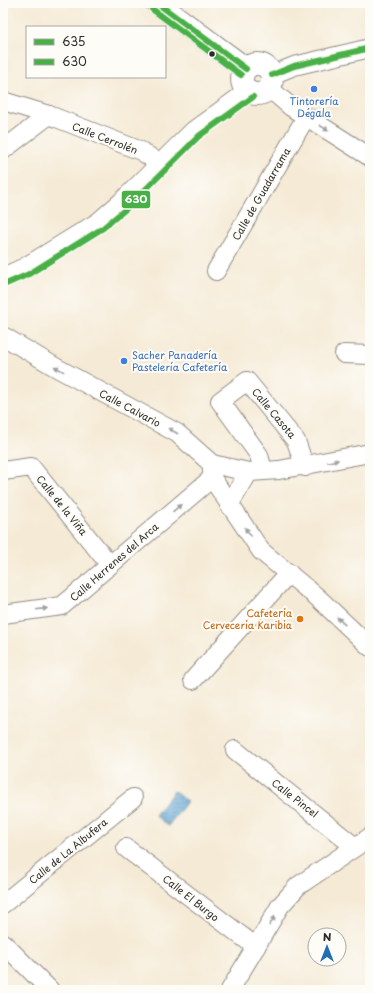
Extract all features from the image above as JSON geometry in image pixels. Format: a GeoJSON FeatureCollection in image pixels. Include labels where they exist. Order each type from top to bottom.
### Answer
{"type":"FeatureCollection","features":[{"type":"Feature","properties":{"kind":"street"},"geometry":{"type":"LineString","coordinates":[[158,3],[246,69]]}},
{"type":"Feature","properties":{"kind":"street"},"geometry":{"type":"LineString","coordinates":[[370,48],[294,66],[271,82],[266,93],[260,95],[248,92],[242,81],[243,75],[249,66],[258,64],[265,66],[271,82],[306,117],[370,157]]}},
{"type":"Feature","properties":{"kind":"street"},"geometry":{"type":"LineString","coordinates":[[3,277],[25,267],[98,222],[121,202],[194,130],[248,92]]}},
{"type":"Feature","properties":{"kind":"street","name":"Calle Cerrolén"},"geometry":{"type":"LineString","coordinates":[[3,101],[49,116],[141,151],[159,164]]}},
{"type":"Feature","properties":{"kind":"street"},"geometry":{"type":"LineString","coordinates":[[3,150],[49,116]]}},
{"type":"Feature","properties":{"kind":"street","name":"Calle de Guadarrama"},"geometry":{"type":"LineString","coordinates":[[216,271],[306,117]]}},
{"type":"Feature","properties":{"kind":"street","name":"Calle Calvario"},"geometry":{"type":"LineString","coordinates":[[3,336],[57,368],[177,433],[212,471],[229,505],[261,551],[289,573],[370,647]]}},
{"type":"Feature","properties":{"kind":"street"},"geometry":{"type":"LineString","coordinates":[[344,354],[370,356]]}},
{"type":"Feature","properties":{"kind":"street","name":"Calle Casota"},"geometry":{"type":"LineString","coordinates":[[256,472],[259,455],[220,401],[247,381],[296,441],[305,467]]}},
{"type":"Feature","properties":{"kind":"street"},"geometry":{"type":"LineString","coordinates":[[212,471],[256,472],[305,467],[370,453]]}},
{"type":"Feature","properties":{"kind":"street","name":"Calle de la Viña"},"geometry":{"type":"LineString","coordinates":[[3,471],[31,467],[110,565]]}},
{"type":"Feature","properties":{"kind":"street","name":"Calle Herrenes del Arca"},"geometry":{"type":"LineString","coordinates":[[3,614],[62,606],[110,565],[212,471]]}},
{"type":"Feature","properties":{"kind":"street"},"geometry":{"type":"LineString","coordinates":[[229,505],[256,472]]}},
{"type":"Feature","properties":{"kind":"street"},"geometry":{"type":"LineString","coordinates":[[193,680],[289,573]]}},
{"type":"Feature","properties":{"kind":"street","name":"Calle Pincel"},"geometry":{"type":"LineString","coordinates":[[235,750],[355,847]]}},
{"type":"Feature","properties":{"kind":"street","name":"Calle de La Albufera"},"geometry":{"type":"LineString","coordinates":[[3,904],[132,798]]}},
{"type":"Feature","properties":{"kind":"street"},"geometry":{"type":"LineString","coordinates":[[230,990],[280,906],[298,886],[370,837]]}},
{"type":"Feature","properties":{"kind":"street","name":"Calle El Burgo"},"geometry":{"type":"LineString","coordinates":[[126,848],[256,947]]}},
{"type":"Feature","properties":{"kind":"street"},"geometry":{"type":"LineString","coordinates":[[3,943],[50,990]]}},
{"type":"Feature","properties":{"kind":"water"},"geometry":{"type":"Polygon","coordinates":[[[174,791],[187,802],[168,826],[155,815],[174,791]]]}},
{"type":"Feature","properties":{"kind":"transit line","name":"635"},"geometry":{"type":"LineString","coordinates":[[157,3],[246,69]]}},
{"type":"Feature","properties":{"kind":"transit line","name":"630"},"geometry":{"type":"LineString","coordinates":[[152,9],[241,75]]}},
{"type":"Feature","properties":{"kind":"transit line","name":"635"},"geometry":{"type":"LineString","coordinates":[[272,75],[294,66],[370,48]]}},
{"type":"Feature","properties":{"kind":"transit line","name":"630"},"geometry":{"type":"LineString","coordinates":[[6,284],[29,274],[103,228],[127,208],[199,136],[253,97]]}},
{"type":"Feature","properties":{"kind":"place","name":"Tintorería Dégala"},"geometry":{"type":"Point","coordinates":[314,89]}},
{"type":"Feature","properties":{"kind":"place","name":"Sacher Panadería Pastelería Cafetería"},"geometry":{"type":"Point","coordinates":[124,361]}},
{"type":"Feature","properties":{"kind":"place","name":"Cafetería Cervecería Karibia"},"geometry":{"type":"Point","coordinates":[300,619]}}]}
